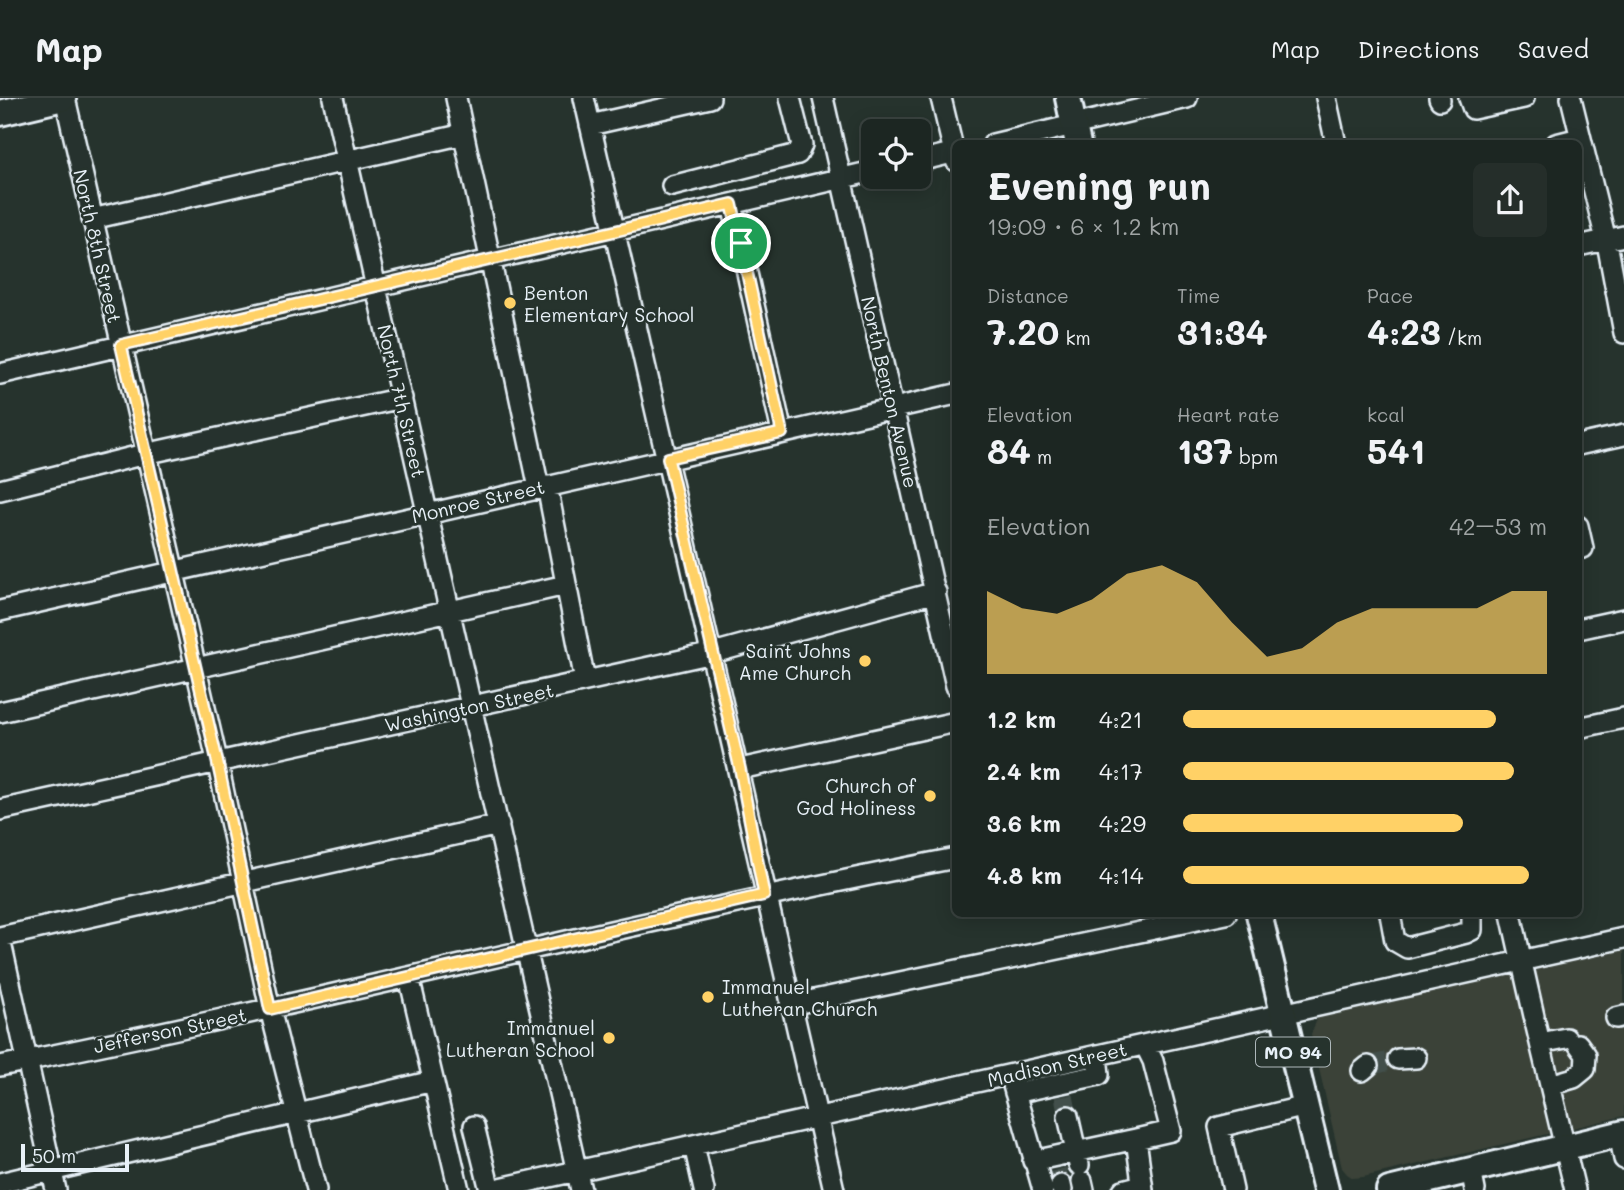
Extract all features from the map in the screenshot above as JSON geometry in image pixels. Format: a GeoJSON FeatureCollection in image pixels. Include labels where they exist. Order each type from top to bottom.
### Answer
{"type":"FeatureCollection","features":[{"type":"Feature","properties":{"kind":"main road"},"geometry":{"type":"LineString","coordinates":[[0,113],[64,98]]}},
{"type":"Feature","properties":{"kind":"main road"},"geometry":{"type":"LineString","coordinates":[[1068,98],[1076,134]]}},
{"type":"Feature","properties":{"kind":"main road","name":"MO 94"},"geometry":{"type":"LineString","coordinates":[[1260,917],[1326,1190]]}},
{"type":"Feature","properties":{"kind":"main road"},"geometry":{"type":"LineString","coordinates":[[1389,1190],[1473,1180],[1565,1147],[1621,1133]]}},
{"type":"Feature","properties":{"kind":"street","name":"North 8th Street"},"geometry":{"type":"LineString","coordinates":[[64,98],[171,571],[217,760],[270,1009],[316,1190]]}},
{"type":"Feature","properties":{"kind":"street","name":"North 7th Street"},"geometry":{"type":"LineString","coordinates":[[333,98],[579,1181]]}},
{"type":"Feature","properties":{"kind":"street"},"geometry":{"type":"LineString","coordinates":[[456,98],[566,584],[585,681]]}},
{"type":"Feature","properties":{"kind":"street"},"geometry":{"type":"LineString","coordinates":[[584,98],[740,769],[764,895],[834,1190]]}},
{"type":"Feature","properties":{"kind":"street"},"geometry":{"type":"LineString","coordinates":[[590,125],[710,98]]}},
{"type":"Feature","properties":{"kind":"street"},"geometry":{"type":"LineString","coordinates":[[672,186],[798,154],[802,145],[790,98]]}},
{"type":"Feature","properties":{"kind":"street","name":"North Benton Avenue"},"geometry":{"type":"LineString","coordinates":[[823,98],[952,667]]}},
{"type":"Feature","properties":{"kind":"street"},"geometry":{"type":"LineString","coordinates":[[941,98],[952,143]]}},
{"type":"Feature","properties":{"kind":"street"},"geometry":{"type":"LineString","coordinates":[[1026,140],[1076,134],[1155,102],[1187,98]]}},
{"type":"Feature","properties":{"kind":"street"},"geometry":{"type":"LineString","coordinates":[[1325,98],[1335,140]]}},
{"type":"Feature","properties":{"kind":"street"},"geometry":{"type":"LineString","coordinates":[[1469,98],[1473,109],[1524,98]]}},
{"type":"Feature","properties":{"kind":"street"},"geometry":{"type":"LineString","coordinates":[[1571,98],[1580,138],[1572,140]]}},
{"type":"Feature","properties":{"kind":"street"},"geometry":{"type":"LineString","coordinates":[[92,219],[464,135]]}},
{"type":"Feature","properties":{"kind":"street"},"geometry":{"type":"LineString","coordinates":[[1582,146],[1598,210],[1615,238],[1624,333]]}},
{"type":"Feature","properties":{"kind":"street"},"geometry":{"type":"LineString","coordinates":[[931,159],[952,156]]}},
{"type":"Feature","properties":{"kind":"street"},"geometry":{"type":"LineString","coordinates":[[0,373],[861,174]]}},
{"type":"Feature","properties":{"kind":"street"},"geometry":{"type":"LineString","coordinates":[[732,204],[782,433]]}},
{"type":"Feature","properties":{"kind":"street"},"geometry":{"type":"LineString","coordinates":[[1582,214],[1598,210]]}},
{"type":"Feature","properties":{"kind":"street"},"geometry":{"type":"LineString","coordinates":[[1582,245],[1615,238]]}},
{"type":"Feature","properties":{"kind":"street","name":"Monroe Street"},"geometry":{"type":"LineString","coordinates":[[0,611],[952,395]]}},
{"type":"Feature","properties":{"kind":"street"},"geometry":{"type":"LineString","coordinates":[[0,490],[145,454],[402,398]]}},
{"type":"Feature","properties":{"kind":"street"},"geometry":{"type":"LineString","coordinates":[[1582,444],[1624,435]]}},
{"type":"Feature","properties":{"kind":"street"},"geometry":{"type":"LineString","coordinates":[[0,712],[566,584]]}},
{"type":"Feature","properties":{"kind":"street","name":"Washington Street"},"geometry":{"type":"LineString","coordinates":[[0,810],[217,760],[713,653],[936,592]]}},
{"type":"Feature","properties":{"kind":"street"},"geometry":{"type":"LineString","coordinates":[[1582,628],[1624,620]]}},
{"type":"Feature","properties":{"kind":"street"},"geometry":{"type":"LineString","coordinates":[[1582,727],[1624,718]]}},
{"type":"Feature","properties":{"kind":"street"},"geometry":{"type":"LineString","coordinates":[[740,769],[952,723]]}},
{"type":"Feature","properties":{"kind":"street"},"geometry":{"type":"LineString","coordinates":[[54,1181],[0,938],[241,881],[499,825]]}},
{"type":"Feature","properties":{"kind":"street","name":"Jefferson Street"},"geometry":{"type":"LineString","coordinates":[[0,1066],[270,1009],[764,895],[952,859]]}},
{"type":"Feature","properties":{"kind":"street"},"geometry":{"type":"LineString","coordinates":[[790,1005],[1212,917]]}},
{"type":"Feature","properties":{"kind":"street"},"geometry":{"type":"LineString","coordinates":[[1391,917],[1395,942],[1407,948],[1466,933],[1472,930],[1472,917]]}},
{"type":"Feature","properties":{"kind":"street"},"geometry":{"type":"LineString","coordinates":[[1512,917],[1575,1190]]}},
{"type":"Feature","properties":{"kind":"street","name":"Madison Street"},"geometry":{"type":"LineString","coordinates":[[490,1190],[579,1181],[694,1145],[816,1118],[1012,1084],[1097,1055],[1624,938]]}},
{"type":"Feature","properties":{"kind":"street"},"geometry":{"type":"LineString","coordinates":[[409,977],[458,1190]]}},
{"type":"Feature","properties":{"kind":"street"},"geometry":{"type":"LineString","coordinates":[[1540,1043],[1572,1041],[1586,1055],[1585,1069],[1574,1078],[1550,1085]]}},
{"type":"Feature","properties":{"kind":"street"},"geometry":{"type":"LineString","coordinates":[[1056,1178],[1080,1172],[1136,1139],[1171,1131],[1153,1061],[1145,1045]]}},
{"type":"Feature","properties":{"kind":"street"},"geometry":{"type":"LineString","coordinates":[[1056,1178],[1033,1161],[1012,1084],[1063,1089],[1099,1075],[1097,1055]]}},
{"type":"Feature","properties":{"kind":"street"},"geometry":{"type":"LineString","coordinates":[[0,1183],[54,1181],[297,1114],[433,1081]]}},
{"type":"Feature","properties":{"kind":"street"},"geometry":{"type":"LineString","coordinates":[[1233,1190],[1219,1127],[1306,1106]]}},
{"type":"Feature","properties":{"kind":"street"},"geometry":{"type":"LineString","coordinates":[[1068,1116],[1080,1172]]}},
{"type":"Feature","properties":{"kind":"street"},"geometry":{"type":"LineString","coordinates":[[474,1126],[490,1190]]}},
{"type":"Feature","properties":{"kind":"street"},"geometry":{"type":"LineString","coordinates":[[1621,1133],[1624,1159]]}},
{"type":"Feature","properties":{"kind":"street"},"geometry":{"type":"LineString","coordinates":[[1123,1190],[1143,1188],[1136,1139]]}},
{"type":"Feature","properties":{"kind":"street"},"geometry":{"type":"LineString","coordinates":[[694,1145],[704,1190]]}},
{"type":"Feature","properties":{"kind":"street"},"geometry":{"type":"LineString","coordinates":[[1033,1161],[1056,1178]]}},
{"type":"Feature","properties":{"kind":"shaded area"},"geometry":{"type":"Polygon","coordinates":[[[1624,945],[1624,1116],[1363,1177],[1353,1178],[1342,1168],[1311,1034],[1318,1017],[1624,945]]]}},
{"type":"Feature","properties":{"kind":"tunnel"},"geometry":{"type":"LineString","coordinates":[[1368,1066],[1398,1059]]}},
{"type":"Feature","properties":{"kind":"tunnel"},"geometry":{"type":"LineString","coordinates":[[1064,1096],[1068,1116]]}},
{"type":"Feature","properties":{"kind":"tunnel"},"geometry":{"type":"LineString","coordinates":[[1057,1170],[1061,1185]]}},
{"type":"Feature","properties":{"kind":"place","name":"Benton Elementary School"},"geometry":{"type":"Point","coordinates":[510,303]}},
{"type":"Feature","properties":{"kind":"place","name":"Saint Johns Ame Church"},"geometry":{"type":"Point","coordinates":[865,661]}},
{"type":"Feature","properties":{"kind":"place","name":"Church of God Holiness"},"geometry":{"type":"Point","coordinates":[930,796]}},
{"type":"Feature","properties":{"kind":"place","name":"Immanuel Lutheran Church"},"geometry":{"type":"Point","coordinates":[708,997]}},
{"type":"Feature","properties":{"kind":"place","name":"Immanuel Lutheran School"},"geometry":{"type":"Point","coordinates":[609,1038]}},
{"type":"Feature","properties":{"kind":"route"},"geometry":{"type":"LineString","coordinates":[[732,204],[741,243],[782,433],[668,458],[740,769],[764,895],[270,1009],[217,760],[171,571],[121,345],[732,204]]}}]}
